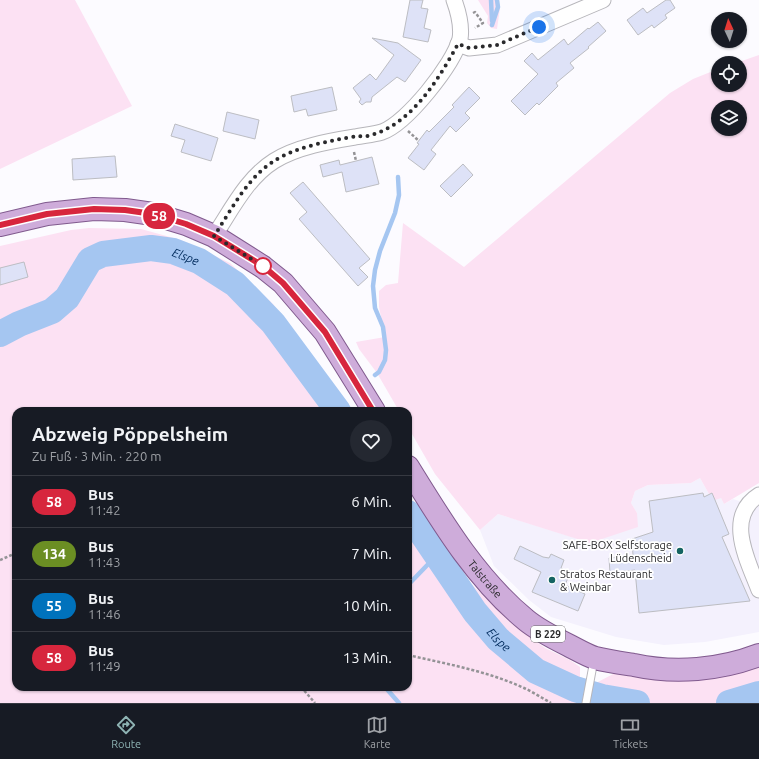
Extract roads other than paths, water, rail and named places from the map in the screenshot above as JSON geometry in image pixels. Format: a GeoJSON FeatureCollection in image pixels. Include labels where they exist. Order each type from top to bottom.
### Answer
{"type":"FeatureCollection","features":[{"type":"Feature","properties":{"kind":"main road"},"geometry":{"type":"LineString","coordinates":[[0,225],[47,214],[94,209],[125,210],[153,214],[186,224],[214,236],[263,266],[283,283],[325,332],[372,407]]}},
{"type":"Feature","properties":{"kind":"main road","name":"Talstraße"},"geometry":{"type":"LineString","coordinates":[[412,474],[440,520],[480,574],[527,620],[558,640],[593,667],[670,670],[707,668],[740,661],[759,655]]}},
{"type":"Feature","properties":{"kind":"street"},"geometry":{"type":"LineString","coordinates":[[214,236],[247,186],[263,169],[275,160],[292,151],[350,138],[361,136],[365,137],[391,128],[417,105],[447,65],[458,44],[460,37],[459,22],[454,0]]}},
{"type":"Feature","properties":{"kind":"street"},"geometry":{"type":"LineString","coordinates":[[458,44],[469,48],[497,45],[604,0]]}},
{"type":"Feature","properties":{"kind":"street"},"geometry":{"type":"LineString","coordinates":[[759,495],[744,509],[741,523],[742,543],[759,590]]}},
{"type":"Feature","properties":{"kind":"lane"},"geometry":{"type":"LineString","coordinates":[[587,703],[593,667]]}},
{"type":"Feature","properties":{"kind":"waterway"},"geometry":{"type":"LineString","coordinates":[[491,0],[492,21]]}},
{"type":"Feature","properties":{"kind":"waterway"},"geometry":{"type":"LineString","coordinates":[[492,25],[498,7],[497,0]]}},
{"type":"Feature","properties":{"kind":"waterway"},"geometry":{"type":"LineString","coordinates":[[375,375],[379,372],[385,360],[386,350],[383,327],[375,308],[373,286],[380,251],[395,213],[399,195],[398,177]]}},
{"type":"Feature","properties":{"kind":"waterway","name":"Elspe"},"geometry":{"type":"LineString","coordinates":[[0,334],[19,324],[52,311],[67,298],[90,260],[103,254],[151,248],[173,251],[199,261],[235,284],[273,323],[335,407]]}},
{"type":"Feature","properties":{"kind":"waterway","name":"Elspe"},"geometry":{"type":"LineString","coordinates":[[412,519],[475,612],[498,639],[536,671],[575,689],[602,697],[637,703]]}},
{"type":"Feature","properties":{"kind":"waterway"},"geometry":{"type":"LineString","coordinates":[[412,581],[437,555]]}},
{"type":"Feature","properties":{"kind":"waterway"},"geometry":{"type":"LineString","coordinates":[[388,691],[399,703]]}},
{"type":"Feature","properties":{"kind":"waterway","name":"Elspe"},"geometry":{"type":"LineString","coordinates":[[729,703],[759,694]]}},
{"type":"Feature","properties":{"kind":"place","name":"SAFE-BOX Selfstorage Lüdenscheid"},"geometry":{"type":"Point","coordinates":[680,551]}},
{"type":"Feature","properties":{"kind":"place","name":"Stratos Restaurant & Weinbar"},"geometry":{"type":"Point","coordinates":[552,580]}}]}
